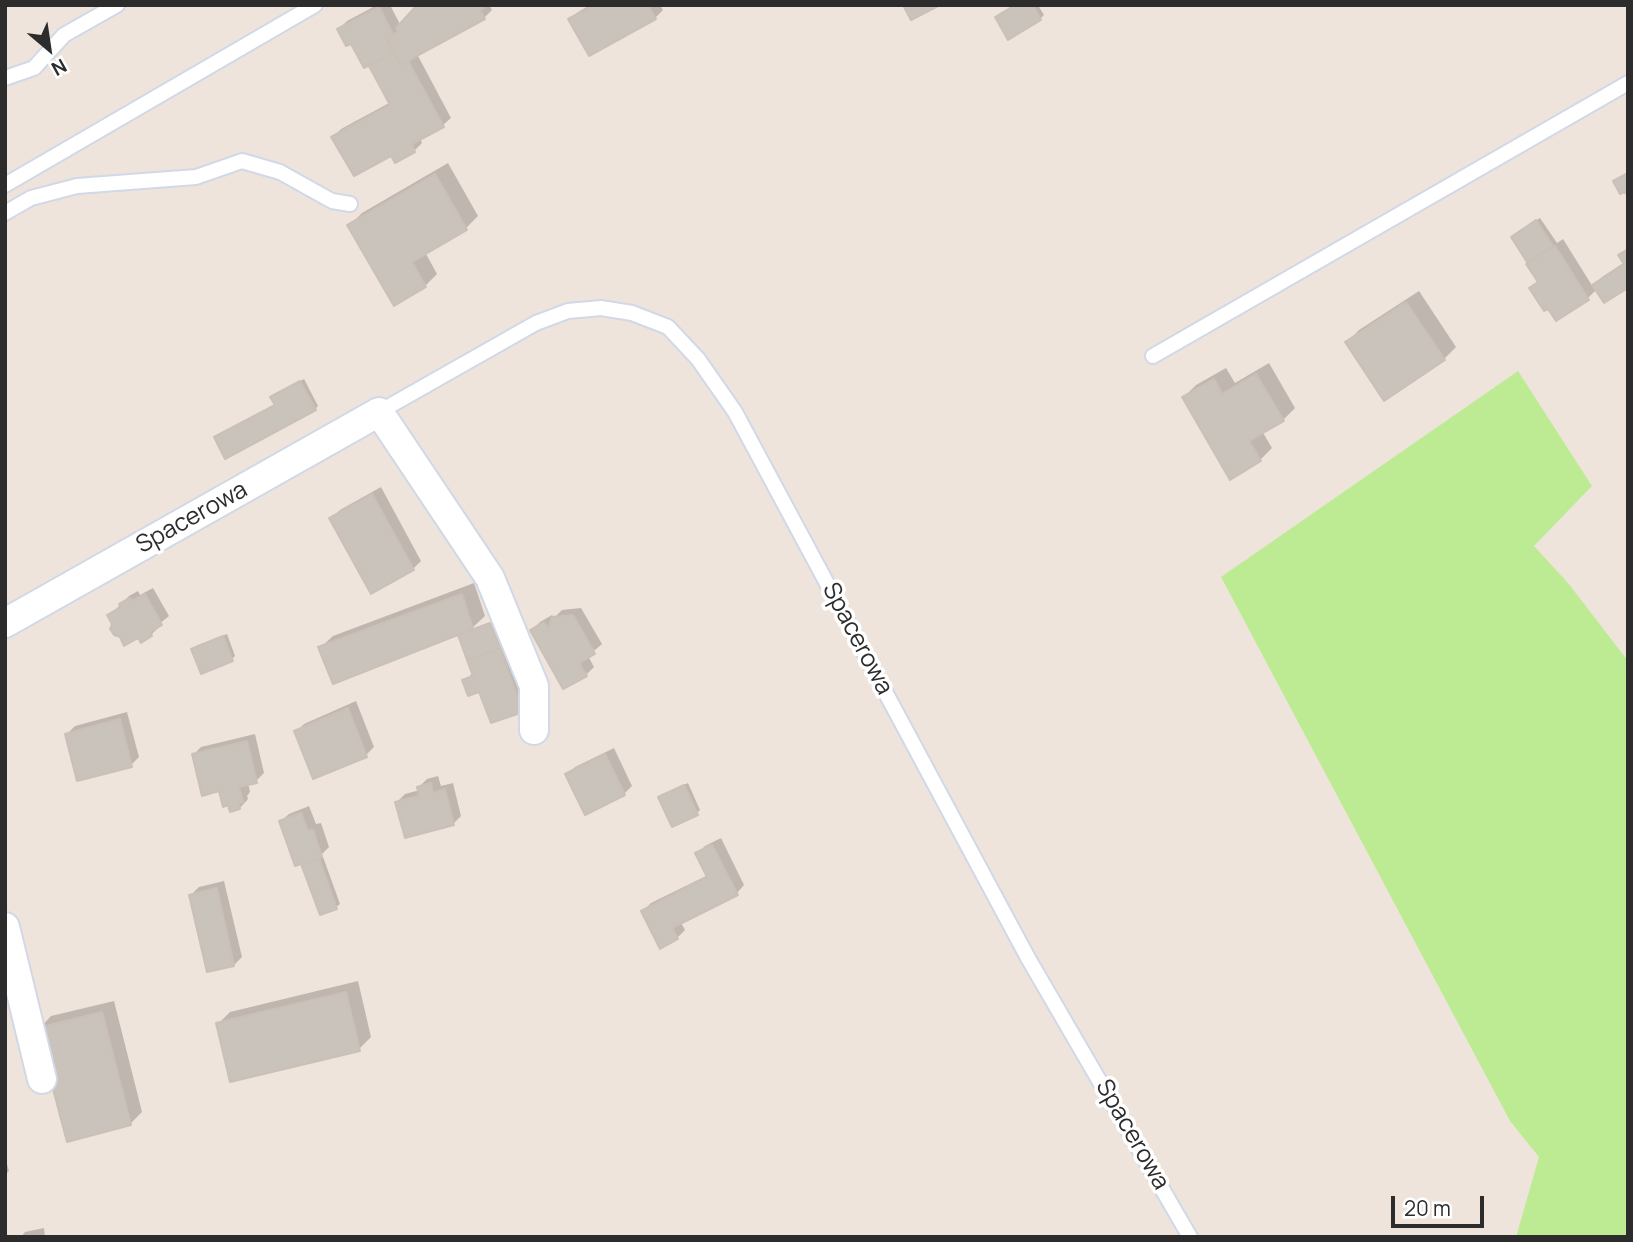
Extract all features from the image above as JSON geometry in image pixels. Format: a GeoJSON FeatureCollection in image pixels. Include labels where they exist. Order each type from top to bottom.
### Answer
{"type":"FeatureCollection","features":[{"type":"Feature","properties":{"kind":"street","name":"Spacerowa"},"geometry":{"type":"LineString","coordinates":[[5,623],[379,412]]}},
{"type":"Feature","properties":{"kind":"street"},"geometry":{"type":"LineString","coordinates":[[379,412],[489,578],[534,686],[534,730]]}},
{"type":"Feature","properties":{"kind":"street"},"geometry":{"type":"LineString","coordinates":[[5,927],[42,1079]]}},
{"type":"Feature","properties":{"kind":"lane"},"geometry":{"type":"LineString","coordinates":[[5,78],[34,68],[64,35],[117,5]]}},
{"type":"Feature","properties":{"kind":"lane"},"geometry":{"type":"LineString","coordinates":[[5,185],[315,5]]}},
{"type":"Feature","properties":{"kind":"lane"},"geometry":{"type":"LineString","coordinates":[[1153,356],[1628,83]]}},
{"type":"Feature","properties":{"kind":"lane"},"geometry":{"type":"LineString","coordinates":[[5,213],[31,198],[78,186],[196,177],[242,161],[280,172],[332,201],[350,204]]}},
{"type":"Feature","properties":{"kind":"lane","name":"Spacerowa"},"geometry":{"type":"LineString","coordinates":[[379,412],[536,323],[568,311],[601,308],[632,313],[668,327],[698,359],[735,412],[1028,958],[1191,1237]]}},
{"type":"Feature","properties":{"kind":"green space"},"geometry":{"type":"Polygon","coordinates":[[[1518,371],[1592,486],[1534,546],[1568,583],[1628,661],[1628,1237],[1516,1237],[1539,1157],[1510,1121],[1221,577],[1518,371]]]}},
{"type":"Feature","properties":{"kind":"building"},"geometry":{"type":"Polygon","coordinates":[[[417,5],[481,5],[484,8],[480,10],[485,19],[400,65],[386,38],[398,32],[396,28],[417,5]]]}},
{"type":"Feature","properties":{"kind":"building"},"geometry":{"type":"Polygon","coordinates":[[[594,5],[648,5],[656,19],[589,56],[568,19],[594,5]]]}},
{"type":"Feature","properties":{"kind":"building"},"geometry":{"type":"Polygon","coordinates":[[[903,5],[940,5],[911,20],[903,5]]]}},
{"type":"Feature","properties":{"kind":"building"},"geometry":{"type":"Polygon","coordinates":[[[1015,5],[1033,5],[1041,20],[1008,40],[995,17],[1015,5]]]}},
{"type":"Feature","properties":{"kind":"building"},"geometry":{"type":"Polygon","coordinates":[[[379,7],[393,34],[386,38],[393,52],[364,68],[351,44],[346,46],[337,29],[379,7]]]}},
{"type":"Feature","properties":{"kind":"building"},"geometry":{"type":"Polygon","coordinates":[[[393,52],[400,65],[408,61],[444,127],[412,144],[415,152],[395,163],[391,156],[354,176],[331,137],[390,105],[369,66],[393,52]]]}},
{"type":"Feature","properties":{"kind":"building"},"geometry":{"type":"Polygon","coordinates":[[[1628,173],[1628,197],[1625,192],[1620,194],[1613,181],[1628,173]]]}},
{"type":"Feature","properties":{"kind":"building"},"geometry":{"type":"Polygon","coordinates":[[[435,174],[467,230],[412,262],[426,287],[394,306],[347,225],[435,174]]]}},
{"type":"Feature","properties":{"kind":"building"},"geometry":{"type":"Polygon","coordinates":[[[1536,220],[1553,246],[1527,262],[1511,237],[1536,220]]]}},
{"type":"Feature","properties":{"kind":"building"},"geometry":{"type":"Polygon","coordinates":[[[1555,246],[1589,300],[1556,321],[1548,309],[1544,311],[1529,288],[1538,282],[1526,264],[1555,246]]]}},
{"type":"Feature","properties":{"kind":"building"},"geometry":{"type":"Polygon","coordinates":[[[1628,249],[1628,288],[1604,303],[1592,285],[1624,264],[1618,255],[1628,249]]]}},
{"type":"Feature","properties":{"kind":"building"},"geometry":{"type":"Polygon","coordinates":[[[1406,302],[1445,360],[1384,401],[1345,342],[1406,302]]]}},
{"type":"Feature","properties":{"kind":"building"},"geometry":{"type":"Polygon","coordinates":[[[1256,374],[1284,421],[1249,441],[1261,461],[1230,480],[1182,397],[1214,379],[1222,394],[1256,374]]]}},
{"type":"Feature","properties":{"kind":"building"},"geometry":{"type":"Polygon","coordinates":[[[300,381],[316,410],[225,459],[214,437],[275,405],[270,397],[300,381]]]}},
{"type":"Feature","properties":{"kind":"building"},"geometry":{"type":"Polygon","coordinates":[[[372,494],[414,570],[371,594],[329,518],[372,494]]]}},
{"type":"Feature","properties":{"kind":"building"},"geometry":{"type":"Polygon","coordinates":[[[145,594],[162,625],[150,632],[152,636],[141,643],[138,638],[124,646],[120,637],[114,635],[110,629],[112,624],[107,615],[121,607],[119,604],[145,594]]]}},
{"type":"Feature","properties":{"kind":"building"},"geometry":{"type":"Polygon","coordinates":[[[462,594],[473,629],[333,684],[318,647],[462,594]]]}},
{"type":"Feature","properties":{"kind":"building"},"geometry":{"type":"Polygon","coordinates":[[[573,615],[595,654],[579,663],[587,676],[563,689],[530,630],[544,622],[548,629],[552,617],[573,615]]]}},
{"type":"Feature","properties":{"kind":"building"},"geometry":{"type":"Polygon","coordinates":[[[490,623],[500,648],[467,660],[458,635],[490,623]]]}},
{"type":"Feature","properties":{"kind":"building"},"geometry":{"type":"Polygon","coordinates":[[[223,636],[233,661],[201,674],[191,649],[223,636]]]}},
{"type":"Feature","properties":{"kind":"building"},"geometry":{"type":"Polygon","coordinates":[[[500,648],[523,712],[491,723],[479,692],[468,696],[462,680],[473,676],[467,660],[500,648]]]}},
{"type":"Feature","properties":{"kind":"building"},"geometry":{"type":"Polygon","coordinates":[[[348,708],[367,757],[313,779],[294,731],[348,708]]]}},
{"type":"Feature","properties":{"kind":"building"},"geometry":{"type":"Polygon","coordinates":[[[120,719],[132,767],[77,781],[65,734],[120,719]]]}},
{"type":"Feature","properties":{"kind":"building"},"geometry":{"type":"Polygon","coordinates":[[[247,741],[257,783],[239,787],[243,802],[239,803],[240,809],[230,812],[228,805],[223,807],[219,791],[202,796],[192,754],[247,741]]]}},
{"type":"Feature","properties":{"kind":"building"},"geometry":{"type":"Polygon","coordinates":[[[605,754],[625,795],[585,815],[565,774],[605,754]]]}},
{"type":"Feature","properties":{"kind":"building"},"geometry":{"type":"Polygon","coordinates":[[[431,783],[433,793],[445,789],[454,825],[405,838],[395,802],[419,796],[417,787],[431,783]]]}},
{"type":"Feature","properties":{"kind":"building"},"geometry":{"type":"Polygon","coordinates":[[[684,785],[698,815],[672,827],[658,797],[684,785]]]}},
{"type":"Feature","properties":{"kind":"building"},"geometry":{"type":"Polygon","coordinates":[[[301,813],[308,831],[313,830],[322,857],[295,866],[279,821],[301,813]]]}},
{"type":"Feature","properties":{"kind":"building"},"geometry":{"type":"Polygon","coordinates":[[[712,845],[738,895],[672,928],[678,939],[660,949],[641,911],[707,877],[695,853],[712,845]]]}},
{"type":"Feature","properties":{"kind":"building"},"geometry":{"type":"Polygon","coordinates":[[[319,858],[337,909],[320,915],[301,864],[319,858]]]}},
{"type":"Feature","properties":{"kind":"building"},"geometry":{"type":"Polygon","coordinates":[[[217,888],[234,966],[207,972],[189,895],[217,888]]]}},
{"type":"Feature","properties":{"kind":"building"},"geometry":{"type":"Polygon","coordinates":[[[346,992],[360,1051],[230,1082],[216,1023],[346,992]]]}},
{"type":"Feature","properties":{"kind":"building"},"geometry":{"type":"Polygon","coordinates":[[[102,1012],[131,1125],[67,1142],[37,1028],[102,1012]]]}}]}
